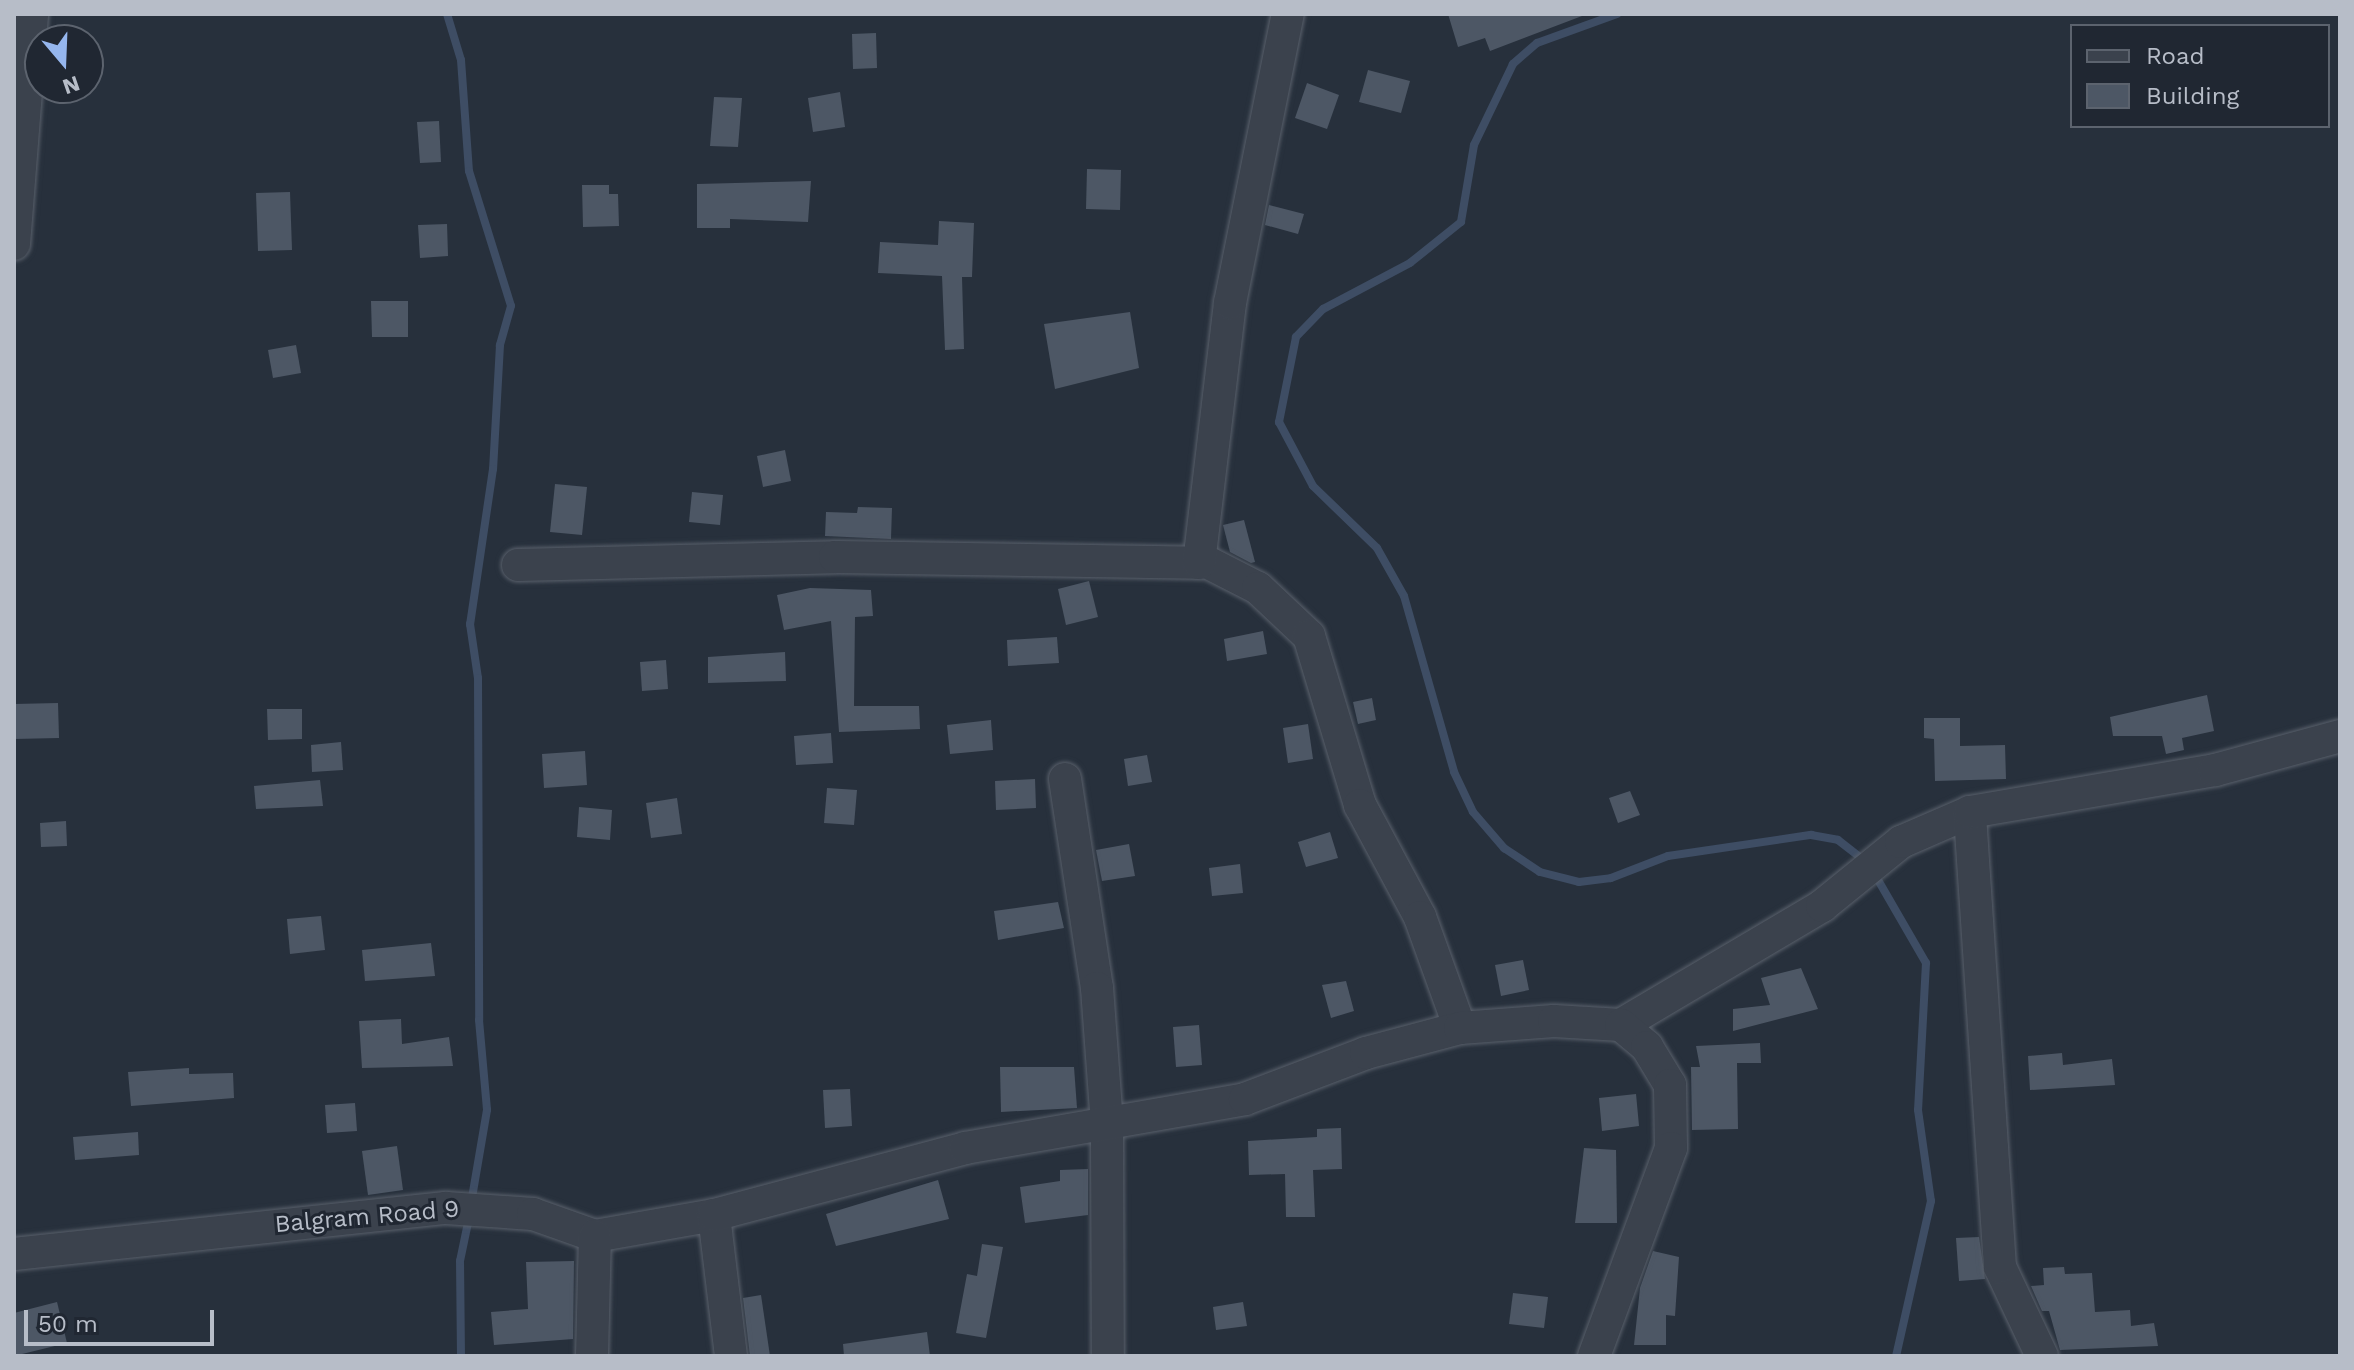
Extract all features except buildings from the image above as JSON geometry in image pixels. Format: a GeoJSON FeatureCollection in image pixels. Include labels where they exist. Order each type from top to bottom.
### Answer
{"type":"FeatureCollection","features":[{"type":"Feature","properties":{"kind":"street"},"geometry":{"type":"LineString","coordinates":[[14,244],[32,14]]}},
{"type":"Feature","properties":{"kind":"street"},"geometry":{"type":"LineString","coordinates":[[1199,558],[1230,303],[1288,14]]}},
{"type":"Feature","properties":{"kind":"street"},"geometry":{"type":"LineString","coordinates":[[518,565],[835,557],[1120,567],[1199,558],[1258,588],[1309,636],[1360,805],[1420,917],[1460,1028]]}},
{"type":"Feature","properties":{"kind":"street"},"geometry":{"type":"LineString","coordinates":[[592,1356],[595,1236],[714,1215],[965,1148],[1245,1099],[1366,1053],[1460,1028],[1621,1025],[1822,906],[1901,842],[1970,812],[2215,770],[2340,736]]}},
{"type":"Feature","properties":{"kind":"street"},"geometry":{"type":"LineString","coordinates":[[1065,779],[1097,988],[1107,1123],[1108,1356]]}},
{"type":"Feature","properties":{"kind":"street"},"geometry":{"type":"LineString","coordinates":[[1970,812],[2000,1267],[2042,1356]]}},
{"type":"Feature","properties":{"kind":"street"},"geometry":{"type":"LineString","coordinates":[[1594,1356],[1671,1148],[1670,1085],[1647,1047],[1621,1025]]}},
{"type":"Feature","properties":{"kind":"street","name":"Balgram Road 9"},"geometry":{"type":"LineString","coordinates":[[14,1254],[446,1208],[485,1208],[558,1220],[595,1236]]}},
{"type":"Feature","properties":{"kind":"street"},"geometry":{"type":"LineString","coordinates":[[714,1215],[731,1356]]}},
{"type":"Feature","properties":{"kind":"waterway"},"geometry":{"type":"LineString","coordinates":[[447,14],[461,60],[469,171],[511,306],[500,345],[493,469],[470,624],[478,678],[479,1020],[487,1110],[471,1204]]}},
{"type":"Feature","properties":{"kind":"waterway"},"geometry":{"type":"LineString","coordinates":[[1617,14],[1537,43],[1513,64],[1474,145],[1461,222],[1410,263],[1323,309],[1296,337],[1279,422],[1313,486],[1377,548],[1404,596],[1454,772],[1473,812],[1504,848],[1540,872],[1579,882],[1611,878],[1668,856],[1811,835],[1838,840],[1866,862]]}},
{"type":"Feature","properties":{"kind":"waterway"},"geometry":{"type":"LineString","coordinates":[[1874,873],[1926,963],[1918,1110],[1931,1201],[1896,1356]]}},
{"type":"Feature","properties":{"kind":"waterway"},"geometry":{"type":"LineString","coordinates":[[461,1356],[460,1261],[469,1218]]}}]}
